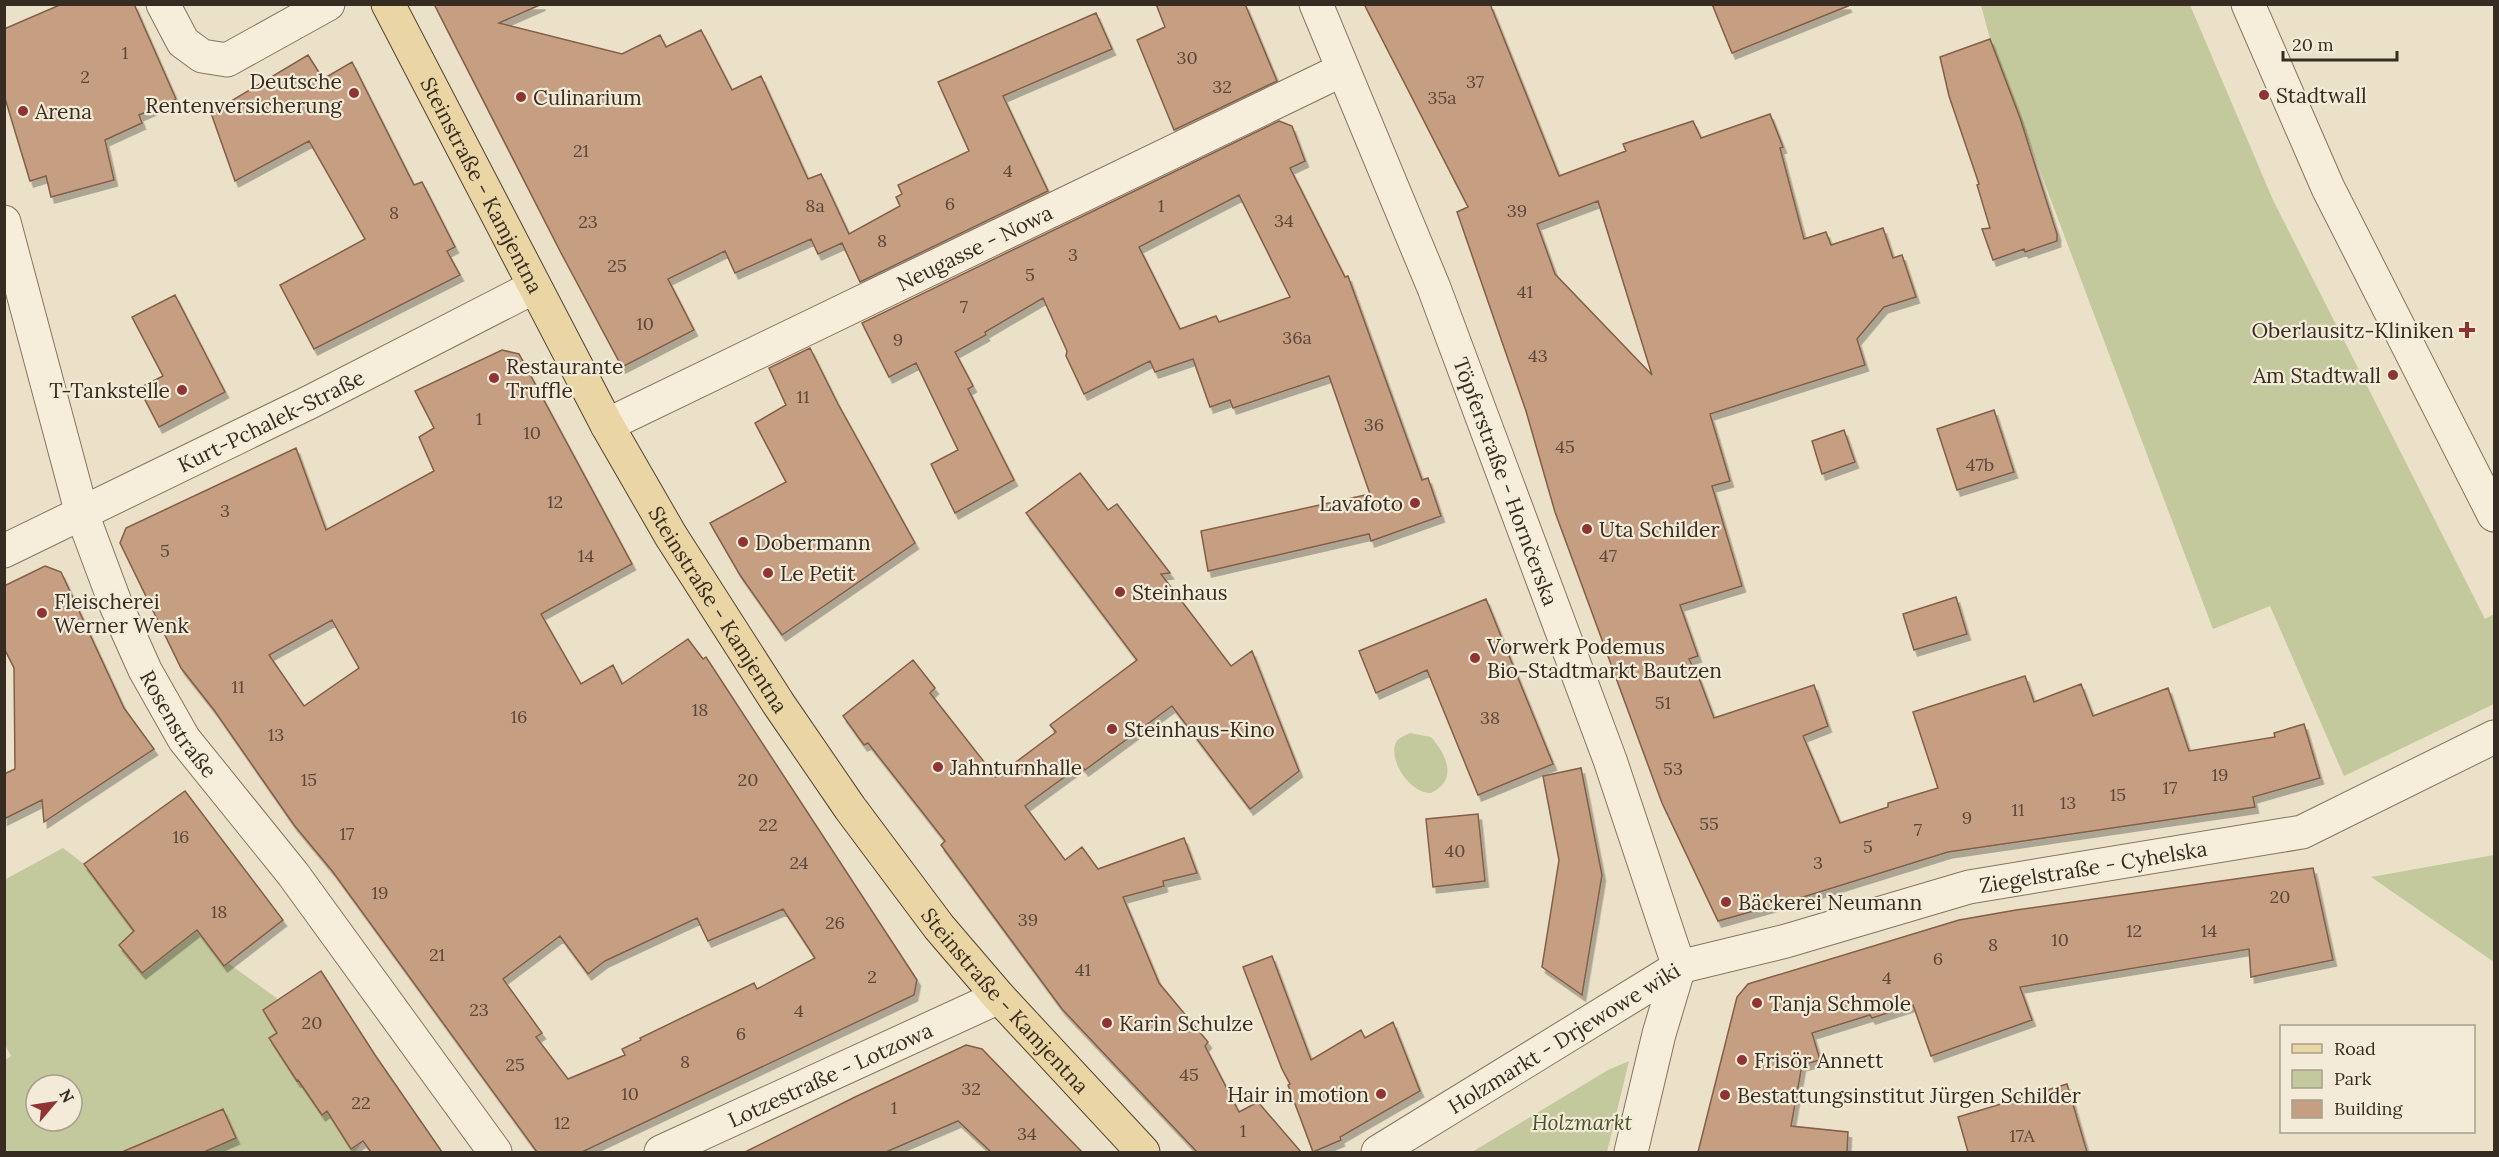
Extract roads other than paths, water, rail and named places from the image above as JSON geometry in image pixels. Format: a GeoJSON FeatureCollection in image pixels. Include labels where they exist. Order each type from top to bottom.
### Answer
{"type":"FeatureCollection","features":[{"type":"Feature","properties":{"kind":"main road","name":"Steinstraße - Kamjentna"},"geometry":{"type":"LineString","coordinates":[[388,4],[607,425],[671,536],[778,703],[850,807],[932,918],[999,997],[1143,1152]]}},
{"type":"Feature","properties":{"kind":"street"},"geometry":{"type":"LineString","coordinates":[[163,4],[183,42],[202,56],[227,60],[328,4]]}},
{"type":"Feature","properties":{"kind":"street","name":"Töpferstraße - Hornčerska"},"geometry":{"type":"LineString","coordinates":[[1316,4],[1434,288],[1610,760],[1679,967]]}},
{"type":"Feature","properties":{"kind":"street"},"geometry":{"type":"LineString","coordinates":[[2248,4],[2328,188],[2494,515]]}},
{"type":"Feature","properties":{"kind":"street","name":"Neugasse - Nowa"},"geometry":{"type":"LineString","coordinates":[[607,425],[1342,70]]}},
{"type":"Feature","properties":{"kind":"street","name":"Rosenstraße"},"geometry":{"type":"LineString","coordinates":[[4,222],[82,514],[116,605],[145,670],[184,739],[293,874],[495,1152]]}},
{"type":"Feature","properties":{"kind":"street","name":"Kurt-Pchalek-Straße"},"geometry":{"type":"LineString","coordinates":[[4,551],[310,402],[534,287]]}},
{"type":"Feature","properties":{"kind":"street","name":"Ziegelstraße - Cyhelska"},"geometry":{"type":"LineString","coordinates":[[1679,967],[1786,941],[1969,887],[2302,832],[2494,737]]}},
{"type":"Feature","properties":{"kind":"street","name":"Holzmarkt - Drjewowe wiki"},"geometry":{"type":"LineString","coordinates":[[1377,1152],[1679,967]]}},
{"type":"Feature","properties":{"kind":"street","name":"Holzmarkt - Drjewowe wiki"},"geometry":{"type":"LineString","coordinates":[[1631,1152],[1659,1034],[1679,967]]}},
{"type":"Feature","properties":{"kind":"street","name":"Lotzestraße - Lotzowa"},"geometry":{"type":"LineString","coordinates":[[661,1152],[999,997]]}},
{"type":"Feature","properties":{"kind":"place","name":"Deutsche Rentenversicherung"},"geometry":{"type":"Point","coordinates":[354,93]}},
{"type":"Feature","properties":{"kind":"place","name":"Stadtwall"},"geometry":{"type":"Point","coordinates":[2264,95]}},
{"type":"Feature","properties":{"kind":"place","name":"Culinarium"},"geometry":{"type":"Point","coordinates":[521,97]}},
{"type":"Feature","properties":{"kind":"place","name":"Arena"},"geometry":{"type":"Point","coordinates":[23,111]}},
{"type":"Feature","properties":{"kind":"place","name":"Oberlausitz-Kliniken"},"geometry":{"type":"Point","coordinates":[2467,330]}},
{"type":"Feature","properties":{"kind":"place","name":"Am Stadtwall"},"geometry":{"type":"Point","coordinates":[2393,375]}},
{"type":"Feature","properties":{"kind":"place","name":"Restaurante Truffle"},"geometry":{"type":"Point","coordinates":[494,378]}},
{"type":"Feature","properties":{"kind":"place","name":"T-Tankstelle"},"geometry":{"type":"Point","coordinates":[182,390]}},
{"type":"Feature","properties":{"kind":"place","name":"Lavafoto"},"geometry":{"type":"Point","coordinates":[1415,503]}},
{"type":"Feature","properties":{"kind":"place","name":"Uta Schilder"},"geometry":{"type":"Point","coordinates":[1587,529]}},
{"type":"Feature","properties":{"kind":"place","name":"Dobermann"},"geometry":{"type":"Point","coordinates":[743,542]}},
{"type":"Feature","properties":{"kind":"place","name":"Le Petit"},"geometry":{"type":"Point","coordinates":[768,573]}},
{"type":"Feature","properties":{"kind":"place","name":"Steinhaus"},"geometry":{"type":"Point","coordinates":[1120,592]}},
{"type":"Feature","properties":{"kind":"place","name":"Fleischerei Werner Wenk"},"geometry":{"type":"Point","coordinates":[42,613]}},
{"type":"Feature","properties":{"kind":"place","name":"Vorwerk Podemus Bio-Stadtmarkt Bautzen"},"geometry":{"type":"Point","coordinates":[1475,658]}},
{"type":"Feature","properties":{"kind":"place","name":"Steinhaus-Kino"},"geometry":{"type":"Point","coordinates":[1112,729]}},
{"type":"Feature","properties":{"kind":"place","name":"Jahnturnhalle"},"geometry":{"type":"Point","coordinates":[938,767]}},
{"type":"Feature","properties":{"kind":"place","name":"Bäckerei Neumann"},"geometry":{"type":"Point","coordinates":[1726,902]}},
{"type":"Feature","properties":{"kind":"place","name":"Tanja Schmole"},"geometry":{"type":"Point","coordinates":[1757,1003]}},
{"type":"Feature","properties":{"kind":"place","name":"Karin Schulze"},"geometry":{"type":"Point","coordinates":[1107,1023]}},
{"type":"Feature","properties":{"kind":"place","name":"Frisör Annett"},"geometry":{"type":"Point","coordinates":[1742,1060]}},
{"type":"Feature","properties":{"kind":"place","name":"Hair in motion"},"geometry":{"type":"Point","coordinates":[1381,1094]}},
{"type":"Feature","properties":{"kind":"place","name":"Bestattungsinstitut Jürgen Schilder"},"geometry":{"type":"Point","coordinates":[1725,1095]}},
{"type":"Feature","properties":{"kind":"park label","name":"Holzmarkt"},"geometry":{"type":"Point","coordinates":[1582,1122]}}]}
